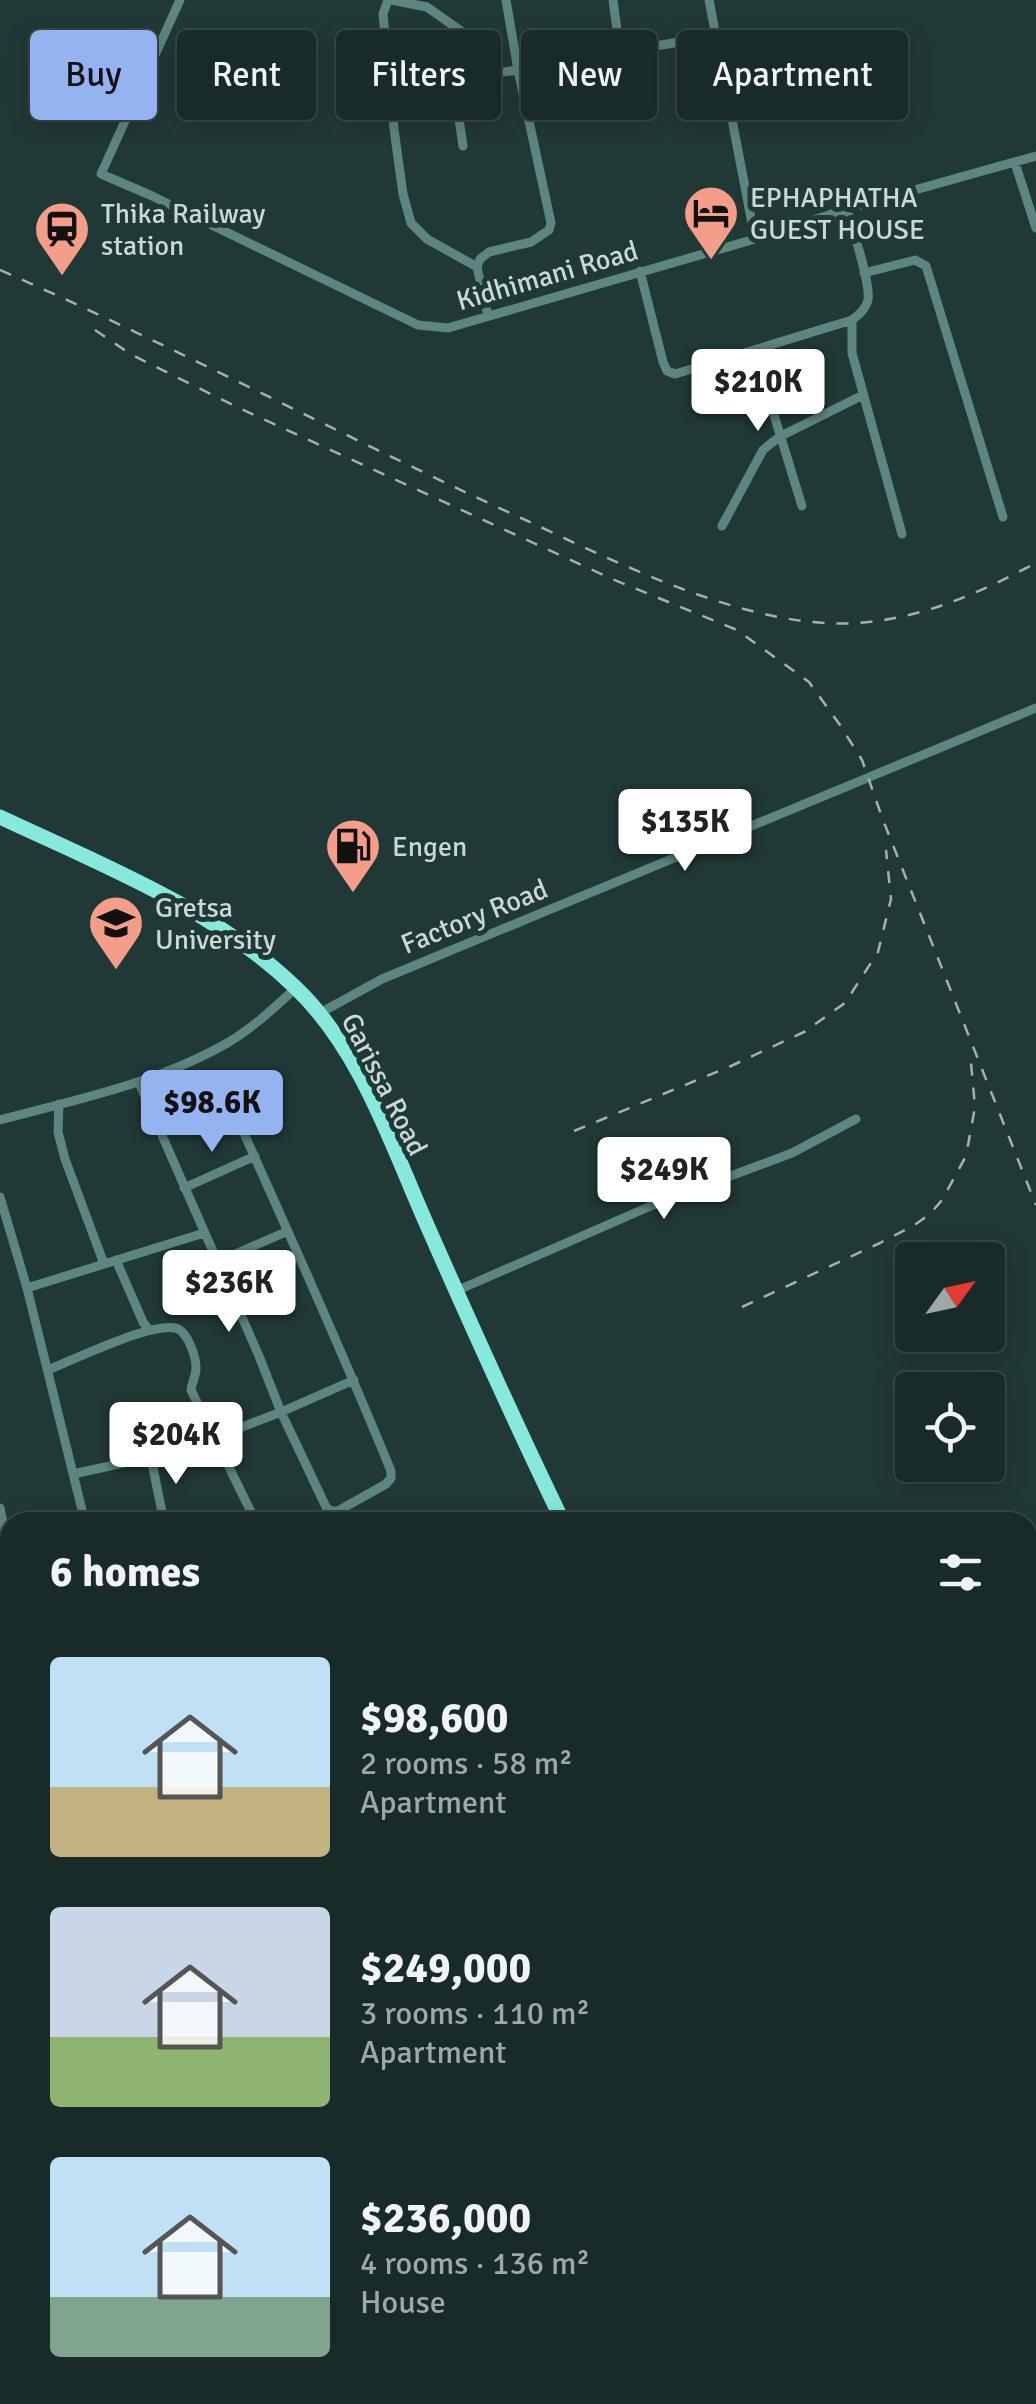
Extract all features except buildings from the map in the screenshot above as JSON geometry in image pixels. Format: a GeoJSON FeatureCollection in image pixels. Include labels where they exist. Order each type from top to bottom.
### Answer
{"type":"FeatureCollection","features":[{"type":"Feature","properties":{"kind":"highway","name":"Garissa Road"},"geometry":{"type":"LineString","coordinates":[[0,817],[180,904],[238,939],[320,1013],[368,1092],[559,1512]]}},
{"type":"Feature","properties":{"kind":"street","name":"Kidhimani Road"},"geometry":{"type":"LineString","coordinates":[[180,0],[101,174],[418,325],[448,328],[755,239],[847,208],[1036,156]]}},
{"type":"Feature","properties":{"kind":"street"},"geometry":{"type":"LineString","coordinates":[[460,30],[427,6],[389,0],[383,14],[394,129],[403,194],[412,224],[426,239],[478,267]]}},
{"type":"Feature","properties":{"kind":"street"},"geometry":{"type":"LineString","coordinates":[[488,316],[478,267],[480,259],[488,252],[531,242],[550,226],[506,0]]}},
{"type":"Feature","properties":{"kind":"street"},"geometry":{"type":"LineString","coordinates":[[613,0],[617,30]]}},
{"type":"Feature","properties":{"kind":"street"},"geometry":{"type":"LineString","coordinates":[[709,0],[715,30]]}},
{"type":"Feature","properties":{"kind":"street"},"geometry":{"type":"LineString","coordinates":[[501,72],[518,70]]}},
{"type":"Feature","properties":{"kind":"street"},"geometry":{"type":"LineString","coordinates":[[460,120],[464,146]]}},
{"type":"Feature","properties":{"kind":"street"},"geometry":{"type":"LineString","coordinates":[[732,120],[755,239]]}},
{"type":"Feature","properties":{"kind":"street"},"geometry":{"type":"LineString","coordinates":[[1015,163],[1036,228]]}},
{"type":"Feature","properties":{"kind":"street"},"geometry":{"type":"LineString","coordinates":[[640,272],[667,371],[675,374],[852,320],[868,300],[847,208]]}},
{"type":"Feature","properties":{"kind":"street"},"geometry":{"type":"LineString","coordinates":[[864,273],[915,260],[926,266],[1004,517]]}},
{"type":"Feature","properties":{"kind":"street"},"geometry":{"type":"LineString","coordinates":[[852,320],[852,354],[902,534]]}},
{"type":"Feature","properties":{"kind":"street"},"geometry":{"type":"LineString","coordinates":[[754,350],[802,506]]}},
{"type":"Feature","properties":{"kind":"street"},"geometry":{"type":"LineString","coordinates":[[722,526],[763,450],[779,437],[863,396]]}},
{"type":"Feature","properties":{"kind":"street","name":"Factory Road"},"geometry":{"type":"LineString","coordinates":[[320,1013],[382,978],[1036,708]]}},
{"type":"Feature","properties":{"kind":"street"},"geometry":{"type":"LineString","coordinates":[[0,1120],[139,1084],[232,1040],[296,988]]}},
{"type":"Feature","properties":{"kind":"street"},"geometry":{"type":"LineString","coordinates":[[139,1084],[281,1412],[326,1507],[338,1511],[386,1484],[391,1471],[233,1109]]}},
{"type":"Feature","properties":{"kind":"street"},"geometry":{"type":"LineString","coordinates":[[59,1104],[58,1132],[64,1159],[104,1264]]}},
{"type":"Feature","properties":{"kind":"street"},"geometry":{"type":"LineString","coordinates":[[456,1291],[653,1205],[792,1152],[856,1119]]}},
{"type":"Feature","properties":{"kind":"street"},"geometry":{"type":"LineString","coordinates":[[184,1188],[254,1156]]}},
{"type":"Feature","properties":{"kind":"street"},"geometry":{"type":"LineString","coordinates":[[0,1197],[2,1219],[28,1288],[82,1512]]}},
{"type":"Feature","properties":{"kind":"street"},"geometry":{"type":"LineString","coordinates":[[217,1262],[288,1231]]}},
{"type":"Feature","properties":{"kind":"street"},"geometry":{"type":"LineString","coordinates":[[28,1288],[204,1233]]}},
{"type":"Feature","properties":{"kind":"street"},"geometry":{"type":"LineString","coordinates":[[116,1260],[149,1330]]}},
{"type":"Feature","properties":{"kind":"street"},"geometry":{"type":"LineString","coordinates":[[48,1370],[149,1330],[175,1328],[184,1335],[196,1367],[191,1390],[251,1512]]}},
{"type":"Feature","properties":{"kind":"street"},"geometry":{"type":"LineString","coordinates":[[73,1474],[151,1458],[216,1438],[354,1380]]}},
{"type":"Feature","properties":{"kind":"street"},"geometry":{"type":"LineString","coordinates":[[151,1458],[162,1512]]}},
{"type":"Feature","properties":{"kind":"railway"},"geometry":{"type":"LineString","coordinates":[[0,270],[456,488],[642,573],[729,605],[816,622],[882,620],[950,602],[1036,563]]}},
{"type":"Feature","properties":{"kind":"railway"},"geometry":{"type":"LineString","coordinates":[[95,330],[132,355],[241,409],[612,579],[737,630],[809,682],[862,760],[1036,1205]]}},
{"type":"Feature","properties":{"kind":"railway"},"geometry":{"type":"LineString","coordinates":[[574,1131],[804,1032],[845,1003],[878,952],[891,899],[886,850]]}},
{"type":"Feature","properties":{"kind":"railway"},"geometry":{"type":"LineString","coordinates":[[742,1307],[880,1243],[930,1214],[966,1156],[975,1107],[971,1063]]}},
{"type":"Feature","properties":{"kind":"place","name":"EPHAPHATHA GUEST HOUSE"},"geometry":{"type":"Point","coordinates":[711,262]}},
{"type":"Feature","properties":{"kind":"place","name":"Thika Railway station"},"geometry":{"type":"Point","coordinates":[62,278]}},
{"type":"Feature","properties":{"kind":"place","name":"Engen"},"geometry":{"type":"Point","coordinates":[353,895]}},
{"type":"Feature","properties":{"kind":"place","name":"Gretsa University"},"geometry":{"type":"Point","coordinates":[116,972]}}]}
